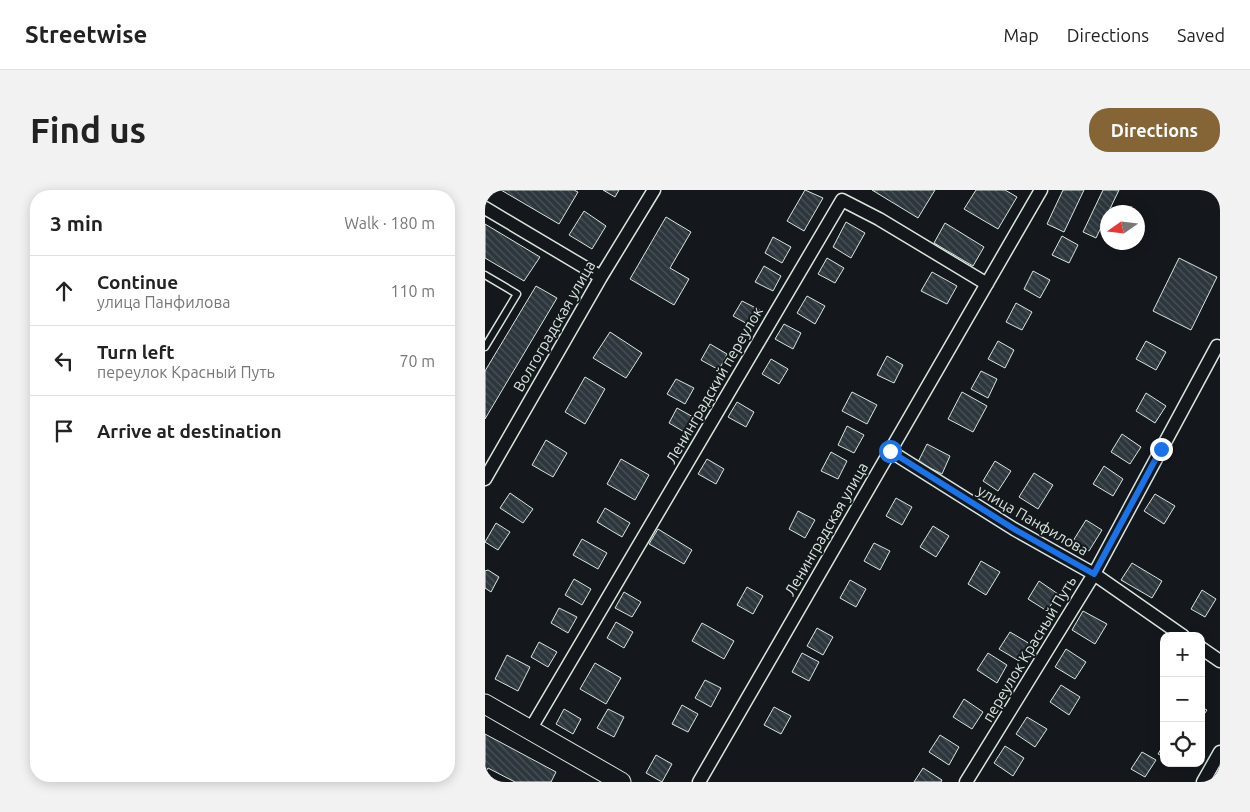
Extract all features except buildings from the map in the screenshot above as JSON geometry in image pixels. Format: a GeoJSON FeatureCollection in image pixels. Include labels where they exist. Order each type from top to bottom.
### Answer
{"type":"FeatureCollection","features":[{"type":"Feature","properties":{"kind":"street","name":"Волгоградская улица"},"geometry":{"type":"LineString","coordinates":[[485,479],[601,277],[654,190]]}},
{"type":"Feature","properties":{"kind":"street","name":"Ленинградская улица"},"geometry":{"type":"LineString","coordinates":[[699,782],[1041,190]]}},
{"type":"Feature","properties":{"kind":"street","name":"Ленинградский переулок"},"geometry":{"type":"LineString","coordinates":[[530,730],[842,200],[879,219],[987,284]]}},
{"type":"Feature","properties":{"kind":"street"},"geometry":{"type":"LineString","coordinates":[[485,208],[601,277]]}},
{"type":"Feature","properties":{"kind":"street","name":"переулок Красный Путь"},"geometry":{"type":"LineString","coordinates":[[966,782],[1094,574],[1217,346]]}},
{"type":"Feature","properties":{"kind":"street","name":"улица Панфилова"},"geometry":{"type":"LineString","coordinates":[[890,451],[1014,529],[1094,574],[1177,632]]}},
{"type":"Feature","properties":{"kind":"street"},"geometry":{"type":"LineString","coordinates":[[1205,651],[1220,661]]}},
{"type":"Feature","properties":{"kind":"street"},"geometry":{"type":"LineString","coordinates":[[485,704],[621,782]]}},
{"type":"Feature","properties":{"kind":"street"},"geometry":{"type":"LineString","coordinates":[[1203,782],[1220,752]]}},
{"type":"Feature","properties":{"kind":"lane"},"geometry":{"type":"LineString","coordinates":[[485,275],[517,294],[485,347]]}},
{"type":"Feature","properties":{"kind":"route"},"geometry":{"type":"LineString","coordinates":[[890,451],[1014,529],[1094,574],[1161,449]]}}]}
